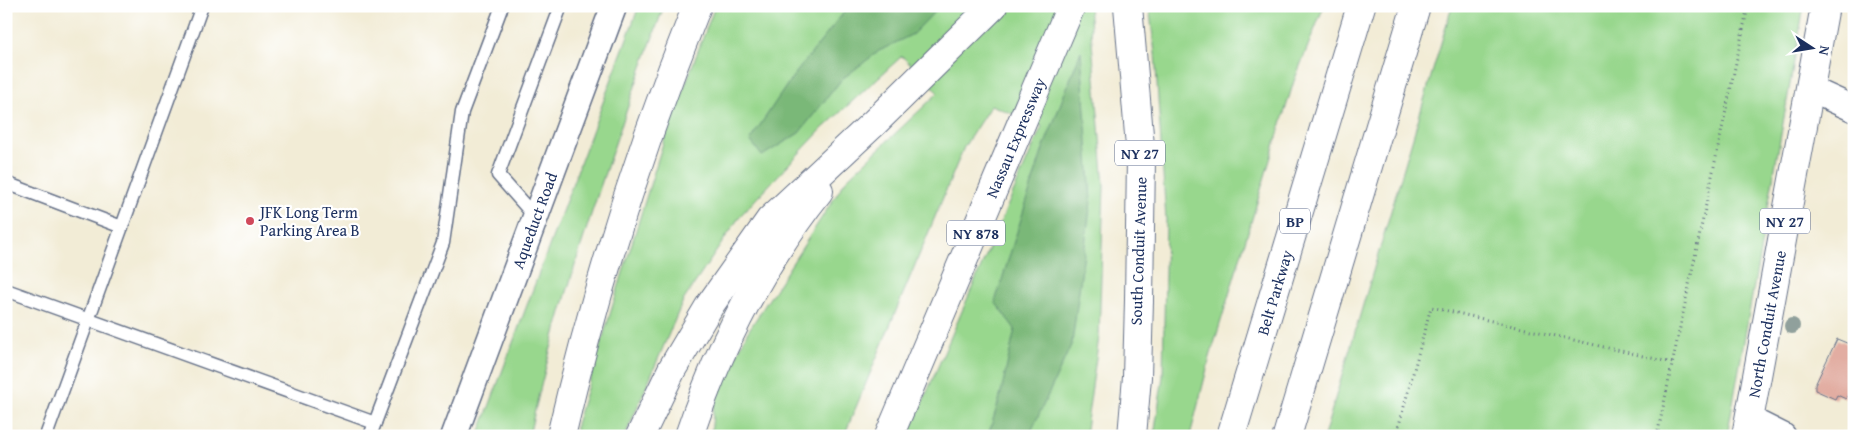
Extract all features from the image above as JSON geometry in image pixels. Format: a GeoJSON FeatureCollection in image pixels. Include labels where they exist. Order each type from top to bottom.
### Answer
{"type":"FeatureCollection","features":[{"type":"Feature","properties":{"kind":"main road"},"geometry":{"type":"LineString","coordinates":[[561,436],[593,312],[621,220],[655,118],[697,6]]}},
{"type":"Feature","properties":{"kind":"main road"},"geometry":{"type":"LineString","coordinates":[[640,436],[692,334],[750,246],[770,220],[875,122],[992,6]]}},
{"type":"Feature","properties":{"kind":"main road","name":"Nassau Expressway"},"geometry":{"type":"LineString","coordinates":[[889,436],[1071,6]]}},
{"type":"Feature","properties":{"kind":"main road","name":"South Conduit Avenue"},"geometry":{"type":"LineString","coordinates":[[1122,436],[1139,300],[1141,158],[1128,6]]}},
{"type":"Feature","properties":{"kind":"main road","name":"Belt Parkway"},"geometry":{"type":"LineString","coordinates":[[1231,436],[1361,6]]}},
{"type":"Feature","properties":{"kind":"main road"},"geometry":{"type":"LineString","coordinates":[[1286,436],[1416,6]]}},
{"type":"Feature","properties":{"kind":"main road","name":"North Conduit Avenue"},"geometry":{"type":"LineString","coordinates":[[1747,428],[1824,6]]}},
{"type":"Feature","properties":{"kind":"main road"},"geometry":{"type":"LineString","coordinates":[[689,436],[722,352],[740,315],[777,252],[809,203],[875,122]]}},
{"type":"Feature","properties":{"kind":"main road"},"geometry":{"type":"LineString","coordinates":[[1306,436],[1350,221]]}},
{"type":"Feature","properties":{"kind":"main road"},"geometry":{"type":"LineString","coordinates":[[1132,436],[1137,377],[1139,300]]}},
{"type":"Feature","properties":{"kind":"street","name":"Aqueduct Road"},"geometry":{"type":"LineString","coordinates":[[454,436],[614,6]]}},
{"type":"Feature","properties":{"kind":"street"},"geometry":{"type":"LineString","coordinates":[[1810,88],[1854,109]]}},
{"type":"Feature","properties":{"kind":"street"},"geometry":{"type":"LineString","coordinates":[[1747,428],[1783,436]]}},
{"type":"Feature","properties":{"kind":"lane"},"geometry":{"type":"LineString","coordinates":[[46,436],[202,6]]}},
{"type":"Feature","properties":{"kind":"lane"},"geometry":{"type":"LineString","coordinates":[[370,436],[443,242],[462,112],[502,6]]}},
{"type":"Feature","properties":{"kind":"lane"},"geometry":{"type":"LineString","coordinates":[[536,218],[498,174],[561,6]]}},
{"type":"Feature","properties":{"kind":"lane"},"geometry":{"type":"LineString","coordinates":[[6,183],[122,227]]}},
{"type":"Feature","properties":{"kind":"lane"},"geometry":{"type":"LineString","coordinates":[[6,290],[375,423]]}},
{"type":"Feature","properties":{"kind":"path"},"geometry":{"type":"LineString","coordinates":[[1657,436],[1748,6]]}},
{"type":"Feature","properties":{"kind":"path"},"geometry":{"type":"LineString","coordinates":[[1396,436],[1431,307],[1673,363]]}},
{"type":"Feature","properties":{"kind":"path"},"geometry":{"type":"LineString","coordinates":[[6,429],[25,436]]}},
{"type":"Feature","properties":{"kind":"green space"},"geometry":{"type":"Polygon","coordinates":[[[639,6],[664,6],[626,112],[573,273],[542,381],[529,436],[478,436],[639,6]]]}},
{"type":"Feature","properties":{"kind":"green space"},"geometry":{"type":"Polygon","coordinates":[[[715,6],[1089,6],[1104,186],[1099,337],[1085,436],[908,436],[1042,126],[991,105],[964,147],[844,436],[711,436],[714,403],[747,333],[846,180],[938,93],[902,56],[822,129],[740,216],[683,301],[625,436],[576,436],[576,424],[663,143],[715,6]]]}},
{"type":"Feature","properties":{"kind":"green space"},"geometry":{"type":"Polygon","coordinates":[[[849,6],[940,6],[913,34],[879,51],[842,79],[799,133],[762,156],[750,140],[791,79],[849,6]]]}},
{"type":"Feature","properties":{"kind":"green space"},"geometry":{"type":"Polygon","coordinates":[[[1149,6],[1324,6],[1294,81],[1210,357],[1190,436],[1154,436],[1163,376],[1166,220],[1155,53],[1149,6]]]}},
{"type":"Feature","properties":{"kind":"green space"},"geometry":{"type":"Polygon","coordinates":[[[1452,6],[1804,6],[1727,436],[1324,436],[1452,6]]]}},
{"type":"Feature","properties":{"kind":"green space"},"geometry":{"type":"Polygon","coordinates":[[[1081,51],[1091,201],[1072,343],[1029,436],[988,436],[1000,397],[1015,329],[995,302],[1042,152],[1081,51]]]}},
{"type":"Feature","properties":{"kind":"building"},"geometry":{"type":"Polygon","coordinates":[[[1837,339],[1854,346],[1854,384],[1846,399],[1837,395],[1835,399],[1815,390],[1815,385],[1837,339]]]}},
{"type":"Feature","properties":{"kind":"place","name":"JFK Long Term Parking Area B"},"geometry":{"type":"Point","coordinates":[250,221]}}]}
